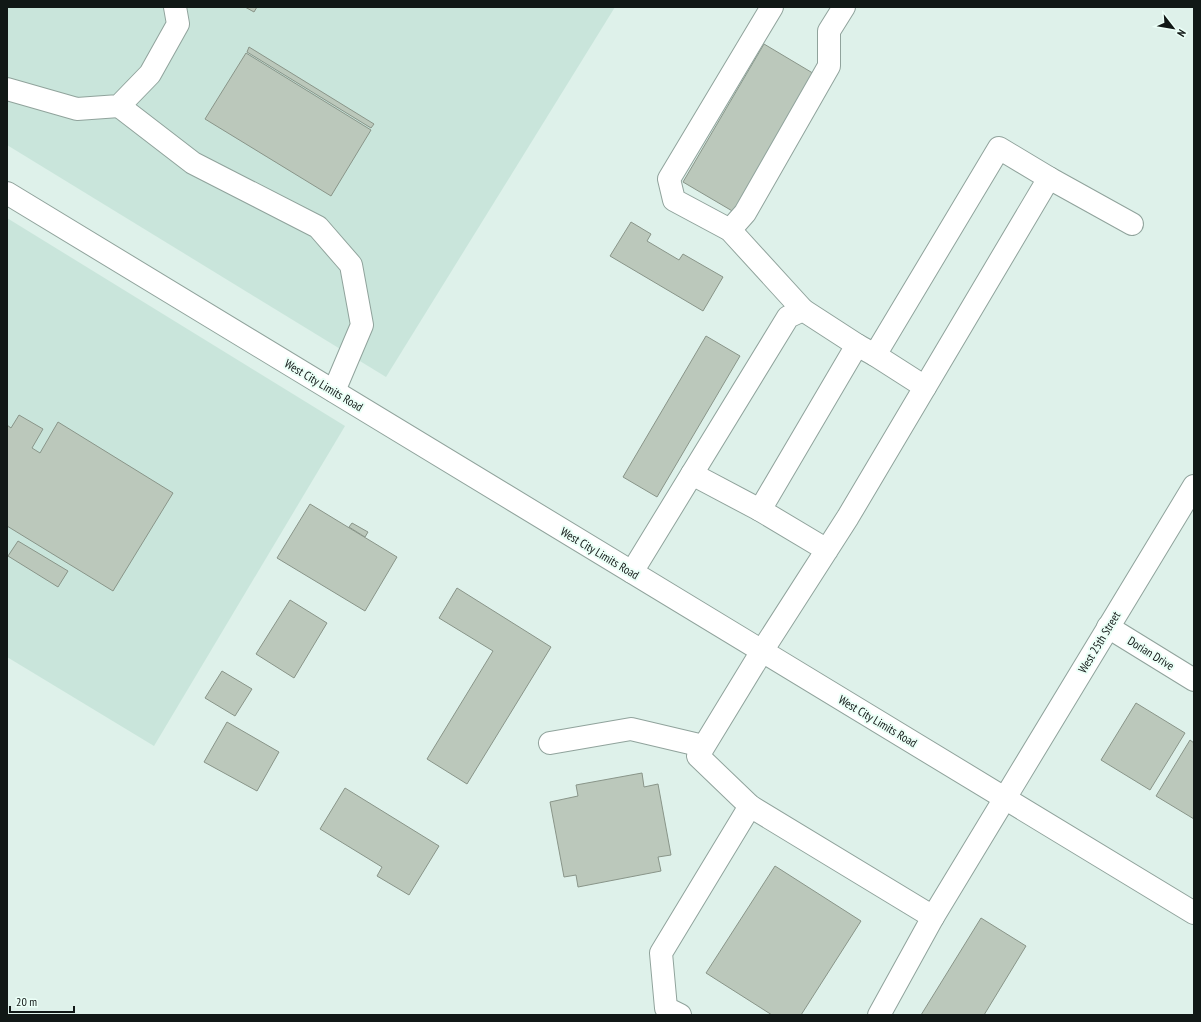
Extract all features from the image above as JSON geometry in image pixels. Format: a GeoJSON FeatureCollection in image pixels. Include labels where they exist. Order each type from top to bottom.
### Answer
{"type":"FeatureCollection","features":[{"type":"Feature","properties":{"kind":"street"},"geometry":{"type":"LineString","coordinates":[[119,106],[150,74],[178,24],[175,7]]}},
{"type":"Feature","properties":{"kind":"street"},"geometry":{"type":"LineString","coordinates":[[772,7],[669,179],[674,200],[730,230],[802,310],[925,387]]}},
{"type":"Feature","properties":{"kind":"street"},"geometry":{"type":"LineString","coordinates":[[730,230],[745,213],[829,66],[829,31],[844,7]]}},
{"type":"Feature","properties":{"kind":"street"},"geometry":{"type":"LineString","coordinates":[[7,89],[77,109],[119,106],[193,163],[318,227],[351,265],[362,325],[334,391]]}},
{"type":"Feature","properties":{"kind":"street"},"geometry":{"type":"LineString","coordinates":[[760,510],[999,148],[1132,224]]}},
{"type":"Feature","properties":{"kind":"street"},"geometry":{"type":"LineString","coordinates":[[933,917],[750,806],[698,756],[762,651],[827,550],[1050,178]]}},
{"type":"Feature","properties":{"kind":"street","name":"West City Limits Road"},"geometry":{"type":"LineString","coordinates":[[7,193],[1194,913]]}},
{"type":"Feature","properties":{"kind":"street"},"geometry":{"type":"LineString","coordinates":[[632,572],[788,317],[802,310]]}},
{"type":"Feature","properties":{"kind":"street"},"geometry":{"type":"LineString","coordinates":[[692,474],[760,510],[827,550]]}},
{"type":"Feature","properties":{"kind":"street","name":"West 25th Street"},"geometry":{"type":"LineString","coordinates":[[879,1015],[933,917],[1194,486]]}},
{"type":"Feature","properties":{"kind":"street","name":"Dorian Drive"},"geometry":{"type":"LineString","coordinates":[[1108,627],[1194,680]]}},
{"type":"Feature","properties":{"kind":"street"},"geometry":{"type":"LineString","coordinates":[[550,743],[631,729],[703,746]]}},
{"type":"Feature","properties":{"kind":"street"},"geometry":{"type":"LineString","coordinates":[[680,1015],[666,1008],[661,953],[750,806]]}},
{"type":"Feature","properties":{"kind":"shaded area"},"geometry":{"type":"Polygon","coordinates":[[[7,7],[615,7],[386,377],[7,145],[7,7]]]}},
{"type":"Feature","properties":{"kind":"shaded area"},"geometry":{"type":"Polygon","coordinates":[[[7,218],[345,426],[154,746],[7,657],[7,218]]]}},
{"type":"Feature","properties":{"kind":"building"},"geometry":{"type":"Polygon","coordinates":[[[245,7],[257,7],[254,12],[245,7]]]}},
{"type":"Feature","properties":{"kind":"building"},"geometry":{"type":"Polygon","coordinates":[[[764,44],[816,75],[734,212],[683,182],[764,44]]]}},
{"type":"Feature","properties":{"kind":"building"},"geometry":{"type":"Polygon","coordinates":[[[249,47],[374,124],[371,128],[247,52],[249,47]]]}},
{"type":"Feature","properties":{"kind":"building"},"geometry":{"type":"Polygon","coordinates":[[[246,53],[371,130],[331,196],[205,119],[246,53]]]}},
{"type":"Feature","properties":{"kind":"building"},"geometry":{"type":"Polygon","coordinates":[[[631,222],[651,234],[647,241],[679,260],[683,254],[723,277],[703,311],[610,256],[631,222]]]}},
{"type":"Feature","properties":{"kind":"building"},"geometry":{"type":"Polygon","coordinates":[[[706,336],[740,356],[657,497],[623,477],[706,336]]]}},
{"type":"Feature","properties":{"kind":"building"},"geometry":{"type":"Polygon","coordinates":[[[19,415],[43,429],[32,448],[40,453],[58,422],[173,493],[113,591],[7,526],[7,425],[11,428],[19,415]]]}},
{"type":"Feature","properties":{"kind":"building"},"geometry":{"type":"Polygon","coordinates":[[[310,504],[397,557],[365,611],[277,558],[310,504]]]}},
{"type":"Feature","properties":{"kind":"building"},"geometry":{"type":"Polygon","coordinates":[[[352,523],[368,532],[365,537],[349,527],[352,523]]]}},
{"type":"Feature","properties":{"kind":"building"},"geometry":{"type":"Polygon","coordinates":[[[18,541],[68,571],[58,587],[8,556],[18,541]]]}},
{"type":"Feature","properties":{"kind":"building"},"geometry":{"type":"Polygon","coordinates":[[[457,588],[551,647],[467,784],[427,759],[493,651],[439,618],[457,588]]]}},
{"type":"Feature","properties":{"kind":"building"},"geometry":{"type":"Polygon","coordinates":[[[290,600],[327,623],[294,678],[256,654],[290,600]]]}},
{"type":"Feature","properties":{"kind":"building"},"geometry":{"type":"Polygon","coordinates":[[[222,671],[252,689],[235,716],[205,698],[222,671]]]}},
{"type":"Feature","properties":{"kind":"building"},"geometry":{"type":"Polygon","coordinates":[[[1136,703],[1185,733],[1150,790],[1101,760],[1136,703]]]}},
{"type":"Feature","properties":{"kind":"building"},"geometry":{"type":"Polygon","coordinates":[[[227,722],[279,752],[257,791],[204,762],[227,722]]]}},
{"type":"Feature","properties":{"kind":"building"},"geometry":{"type":"Polygon","coordinates":[[[1190,740],[1194,743],[1194,819],[1156,796],[1190,740]]]}},
{"type":"Feature","properties":{"kind":"building"},"geometry":{"type":"Polygon","coordinates":[[[642,773],[644,787],[658,784],[671,855],[658,857],[661,871],[578,887],[576,875],[564,877],[550,802],[578,796],[576,785],[642,773]]]}},
{"type":"Feature","properties":{"kind":"building"},"geometry":{"type":"Polygon","coordinates":[[[345,788],[439,846],[409,895],[377,876],[382,867],[320,829],[345,788]]]}},
{"type":"Feature","properties":{"kind":"building"},"geometry":{"type":"Polygon","coordinates":[[[775,866],[861,921],[801,1015],[772,1015],[706,973],[775,866]]]}},
{"type":"Feature","properties":{"kind":"building"},"geometry":{"type":"Polygon","coordinates":[[[981,918],[1026,946],[984,1015],[921,1015],[981,918]]]}}]}
